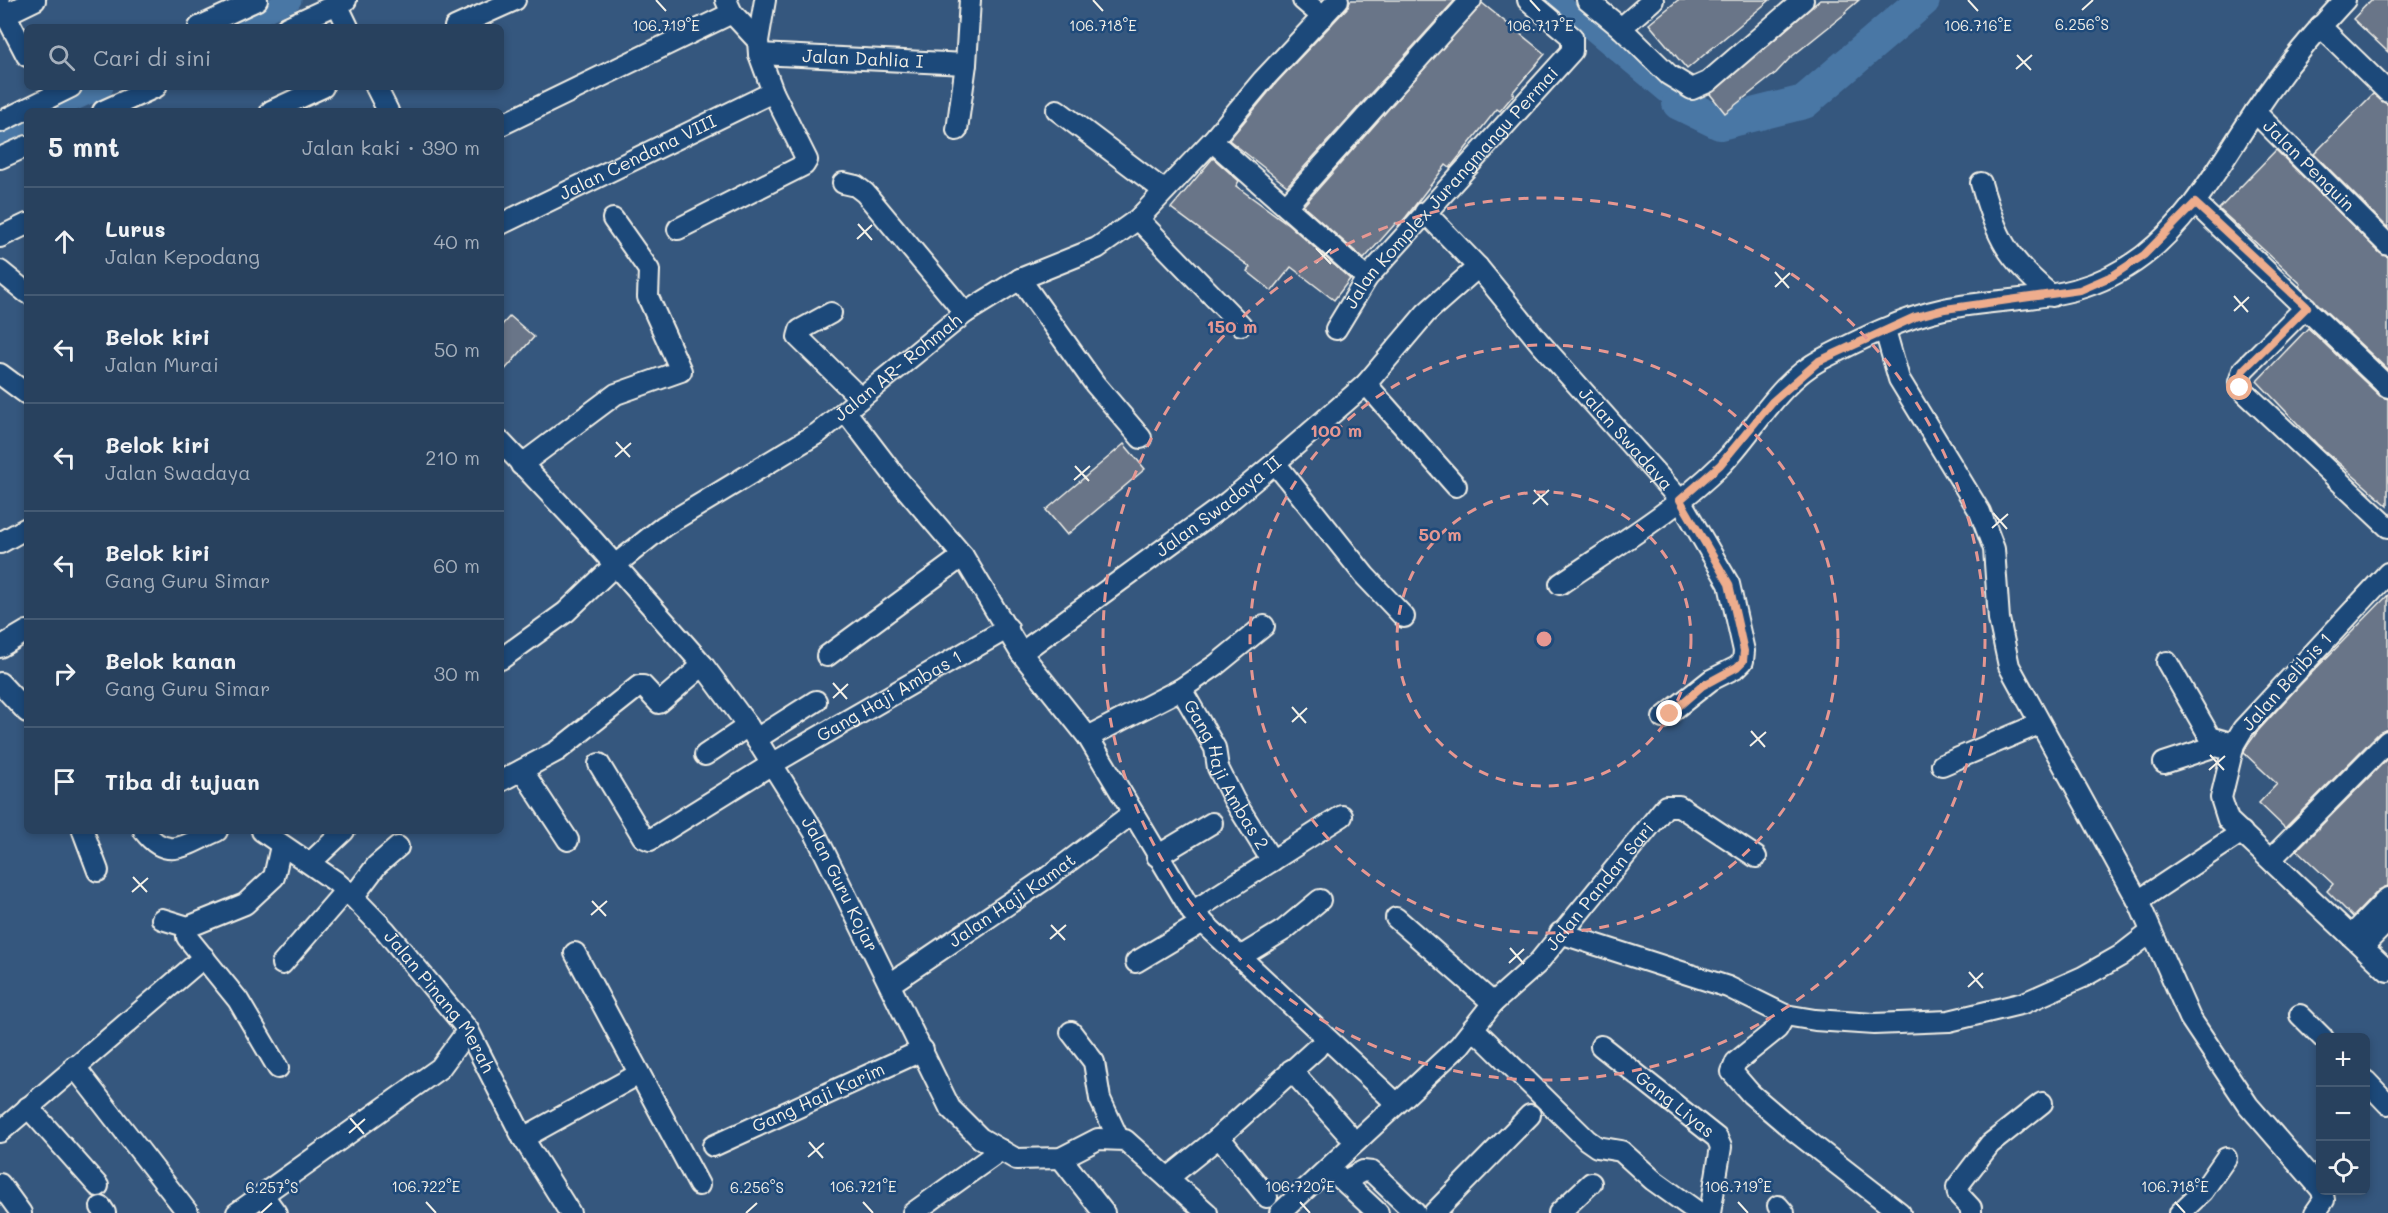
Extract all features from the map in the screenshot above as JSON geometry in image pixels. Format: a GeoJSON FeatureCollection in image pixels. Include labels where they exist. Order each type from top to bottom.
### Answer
{"type":"FeatureCollection","features":[{"type":"Feature","properties":{"kind":"street"},"geometry":{"type":"LineString","coordinates":[[24,51],[2,12],[35,0]]}},
{"type":"Feature","properties":{"kind":"street"},"geometry":{"type":"LineString","coordinates":[[205,24],[257,0]]}},
{"type":"Feature","properties":{"kind":"street"},"geometry":{"type":"LineString","coordinates":[[462,24],[515,0]]}},
{"type":"Feature","properties":{"kind":"street"},"geometry":{"type":"LineString","coordinates":[[758,47],[765,0]]}},
{"type":"Feature","properties":{"kind":"street"},"geometry":{"type":"LineString","coordinates":[[957,130],[966,64],[970,0]]}},
{"type":"Feature","properties":{"kind":"street"},"geometry":{"type":"LineString","coordinates":[[1303,0],[1323,17]]}},
{"type":"Feature","properties":{"kind":"street"},"geometry":{"type":"LineString","coordinates":[[1338,0],[1263,80],[1212,141],[1367,278]]}},
{"type":"Feature","properties":{"kind":"street"},"geometry":{"type":"LineString","coordinates":[[1286,206],[1471,0]]}},
{"type":"Feature","properties":{"kind":"street","name":"Jalan Komplex Jurangmangu Permai"},"geometry":{"type":"LineString","coordinates":[[1336,329],[1367,278],[1572,51],[1574,43],[1572,38],[1528,0]]}},
{"type":"Feature","properties":{"kind":"street"},"geometry":{"type":"LineString","coordinates":[[1587,0],[1621,28],[1669,75],[1687,88],[1698,88],[1803,0]]}},
{"type":"Feature","properties":{"kind":"street"},"geometry":{"type":"LineString","coordinates":[[1621,28],[1653,0]]}},
{"type":"Feature","properties":{"kind":"street","name":"Jalan Swadaya"},"geometry":{"type":"LineString","coordinates":[[1425,212],[1478,267],[1540,343],[1680,500],[1720,465],[1772,402],[1819,361],[1915,317],[1945,309],[2052,296],[2080,290],[2112,276],[2144,255],[2195,203],[2255,112],[2320,26],[2345,0]]}},
{"type":"Feature","properties":{"kind":"street"},"geometry":{"type":"LineString","coordinates":[[293,24],[341,2],[347,24]]}},
{"type":"Feature","properties":{"kind":"street"},"geometry":{"type":"LineString","coordinates":[[504,123],[729,6],[758,47],[773,92],[806,157],[804,165],[678,229]]}},
{"type":"Feature","properties":{"kind":"street"},"geometry":{"type":"LineString","coordinates":[[2320,26],[2388,92]]}},
{"type":"Feature","properties":{"kind":"street","name":"Jalan Dahlia I"},"geometry":{"type":"LineString","coordinates":[[758,47],[966,64]]}},
{"type":"Feature","properties":{"kind":"street"},"geometry":{"type":"LineString","coordinates":[[110,108],[149,90]]}},
{"type":"Feature","properties":{"kind":"street"},"geometry":{"type":"LineString","coordinates":[[278,108],[316,90]]}},
{"type":"Feature","properties":{"kind":"street"},"geometry":{"type":"LineString","coordinates":[[378,90],[386,108]]}},
{"type":"Feature","properties":{"kind":"street"},"geometry":{"type":"LineString","coordinates":[[0,122],[46,92]]}},
{"type":"Feature","properties":{"kind":"street","name":"Jalan Cendana VIII"},"geometry":{"type":"LineString","coordinates":[[504,223],[773,92]]}},
{"type":"Feature","properties":{"kind":"street"},"geometry":{"type":"LineString","coordinates":[[1057,110],[1163,190]]}},
{"type":"Feature","properties":{"kind":"street","name":"Jalan Penguin"},"geometry":{"type":"LineString","coordinates":[[2255,112],[2388,244]]}},
{"type":"Feature","properties":{"kind":"street","name":"Jalan AR- Rohmah"},"geometry":{"type":"LineString","coordinates":[[504,657],[566,612],[615,565],[664,526],[818,433],[965,313],[1020,279],[1097,248],[1138,219],[1163,190],[1212,141]]}},
{"type":"Feature","properties":{"kind":"street"},"geometry":{"type":"LineString","coordinates":[[0,158],[24,147]]}},
{"type":"Feature","properties":{"kind":"street"},"geometry":{"type":"LineString","coordinates":[[843,183],[865,192],[965,313]]}},
{"type":"Feature","properties":{"kind":"street"},"geometry":{"type":"LineString","coordinates":[[1981,183],[1994,229],[2007,252],[2025,274],[2052,296]]}},
{"type":"Feature","properties":{"kind":"street"},"geometry":{"type":"LineString","coordinates":[[2195,203],[2307,307],[2388,387]]}},
{"type":"Feature","properties":{"kind":"street"},"geometry":{"type":"LineString","coordinates":[[521,465],[616,394],[681,371],[648,297],[649,270],[613,219]]}},
{"type":"Feature","properties":{"kind":"street"},"geometry":{"type":"LineString","coordinates":[[1138,219],[1241,325]]}},
{"type":"Feature","properties":{"kind":"street"},"geometry":{"type":"LineString","coordinates":[[0,237],[24,225]]}},
{"type":"Feature","properties":{"kind":"street","name":"Jalan Swadaya II"},"geometry":{"type":"LineString","coordinates":[[1021,653],[1228,502],[1275,463],[1366,384],[1426,313],[1478,267]]}},
{"type":"Feature","properties":{"kind":"street"},"geometry":{"type":"LineString","coordinates":[[0,271],[24,291]]}},
{"type":"Feature","properties":{"kind":"street"},"geometry":{"type":"LineString","coordinates":[[1020,279],[1095,384],[1141,438]]}},
{"type":"Feature","properties":{"kind":"street"},"geometry":{"type":"LineString","coordinates":[[2307,307],[2243,370],[2239,382],[2240,388],[2388,528]]}},
{"type":"Feature","properties":{"kind":"street"},"geometry":{"type":"LineString","coordinates":[[831,313],[800,330],[798,337],[853,405],[894,475],[963,556],[1021,653],[1088,737],[1156,856],[1198,917],[1396,1103]]}},
{"type":"Feature","properties":{"kind":"street"},"geometry":{"type":"LineString","coordinates":[[1885,330],[1899,379],[1984,521],[1994,549],[1999,620],[2009,666],[2138,901],[2196,1028],[2248,1105],[2316,1183]]}},
{"type":"Feature","properties":{"kind":"street"},"geometry":{"type":"LineString","coordinates":[[0,374],[24,392]]}},
{"type":"Feature","properties":{"kind":"street"},"geometry":{"type":"LineString","coordinates":[[1366,384],[1456,486]]}},
{"type":"Feature","properties":{"kind":"street","name":"Jalan Guru Kojar"},"geometry":{"type":"LineString","coordinates":[[504,445],[615,565],[703,665],[752,733],[815,833],[951,1108],[980,1138],[1016,1159],[1061,1158],[1089,1142],[1118,1138]]}},
{"type":"Feature","properties":{"kind":"street"},"geometry":{"type":"LineString","coordinates":[[1275,463],[1365,576],[1404,616]]}},
{"type":"Feature","properties":{"kind":"street"},"geometry":{"type":"LineString","coordinates":[[1560,584],[1680,500],[1729,584],[1744,651],[1743,661],[1737,667],[1711,680],[1663,718]]}},
{"type":"Feature","properties":{"kind":"street"},"geometry":{"type":"LineString","coordinates":[[0,543],[24,530]]}},
{"type":"Feature","properties":{"kind":"street"},"geometry":{"type":"LineString","coordinates":[[827,656],[963,556]]}},
{"type":"Feature","properties":{"kind":"street","name":"Jalan Belibis 1"},"geometry":{"type":"LineString","coordinates":[[2388,573],[2243,729],[2233,747],[2221,805],[2228,820],[2388,970]]}},
{"type":"Feature","properties":{"kind":"street","name":"Gang Haji Ambas 2"},"geometry":{"type":"LineString","coordinates":[[1088,737],[1181,689],[1216,665],[1264,626]]}},
{"type":"Feature","properties":{"kind":"street","name":"Gang Haji Ambas 1"},"geometry":{"type":"LineString","coordinates":[[599,764],[643,837],[650,840],[772,764],[1008,628]]}},
{"type":"Feature","properties":{"kind":"street"},"geometry":{"type":"LineString","coordinates":[[0,647],[24,633]]}},
{"type":"Feature","properties":{"kind":"street"},"geometry":{"type":"LineString","coordinates":[[2167,662],[2210,737],[2233,747]]}},
{"type":"Feature","properties":{"kind":"street"},"geometry":{"type":"LineString","coordinates":[[504,779],[557,751],[639,686],[643,686],[659,703],[703,665]]}},
{"type":"Feature","properties":{"kind":"street","name":"Gang Haji Ambas 2"},"geometry":{"type":"LineString","coordinates":[[1181,689],[1215,748],[1218,768],[1234,800],[1272,861]]}},
{"type":"Feature","properties":{"kind":"street"},"geometry":{"type":"LineString","coordinates":[[2,690],[24,709]]}},
{"type":"Feature","properties":{"kind":"street"},"geometry":{"type":"LineString","coordinates":[[705,755],[816,701]]}},
{"type":"Feature","properties":{"kind":"street"},"geometry":{"type":"LineString","coordinates":[[1942,765],[2039,724]]}},
{"type":"Feature","properties":{"kind":"street"},"geometry":{"type":"LineString","coordinates":[[2271,859],[2388,741]]}},
{"type":"Feature","properties":{"kind":"street"},"geometry":{"type":"LineString","coordinates":[[2164,763],[2216,747],[2233,747]]}},
{"type":"Feature","properties":{"kind":"street"},"geometry":{"type":"LineString","coordinates":[[522,770],[568,840]]}},
{"type":"Feature","properties":{"kind":"street","name":"Jalan Pandan Sari"},"geometry":{"type":"LineString","coordinates":[[1337,1174],[1396,1103],[1460,1045],[1493,1003],[1537,964],[1666,806],[1679,806],[1756,857]]}},
{"type":"Feature","properties":{"kind":"street","name":"Jalan Haji Kamat"},"geometry":{"type":"LineString","coordinates":[[890,984],[1029,891],[1133,813]]}},
{"type":"Feature","properties":{"kind":"street"},"geometry":{"type":"LineString","coordinates":[[1136,962],[1272,861],[1342,816]]}},
{"type":"Feature","properties":{"kind":"street"},"geometry":{"type":"LineString","coordinates":[[1156,856],[1212,823]]}},
{"type":"Feature","properties":{"kind":"street"},"geometry":{"type":"LineString","coordinates":[[2138,901],[2242,832]]}},
{"type":"Feature","properties":{"kind":"street"},"geometry":{"type":"LineString","coordinates":[[84,834],[98,871]]}},
{"type":"Feature","properties":{"kind":"street"},"geometry":{"type":"LineString","coordinates":[[147,834],[162,848],[173,850],[211,834]]}},
{"type":"Feature","properties":{"kind":"street","name":"Jalan Pinang Merah"},"geometry":{"type":"LineString","coordinates":[[266,834],[310,863],[349,894],[385,930],[468,1030],[523,1138],[570,1213]]}},
{"type":"Feature","properties":{"kind":"street"},"geometry":{"type":"LineString","coordinates":[[310,863],[341,834]]}},
{"type":"Feature","properties":{"kind":"street"},"geometry":{"type":"LineString","coordinates":[[162,919],[188,927],[245,904],[274,877],[281,846]]}},
{"type":"Feature","properties":{"kind":"street"},"geometry":{"type":"LineString","coordinates":[[282,964],[377,865],[399,847]]}},
{"type":"Feature","properties":{"kind":"street"},"geometry":{"type":"LineString","coordinates":[[2357,941],[2388,898]]}},
{"type":"Feature","properties":{"kind":"street"},"geometry":{"type":"LineString","coordinates":[[1240,957],[1284,930],[1320,900]]}},
{"type":"Feature","properties":{"kind":"street"},"geometry":{"type":"LineString","coordinates":[[1396,918],[1493,1003]]}},
{"type":"Feature","properties":{"kind":"street"},"geometry":{"type":"LineString","coordinates":[[2357,941],[2388,921]]}},
{"type":"Feature","properties":{"kind":"street"},"geometry":{"type":"LineString","coordinates":[[188,927],[187,937],[238,1000],[278,1068]]}},
{"type":"Feature","properties":{"kind":"street"},"geometry":{"type":"LineString","coordinates":[[1560,933],[1728,987],[1785,1015],[1815,1020],[1874,1024],[1949,1021],[2024,1003],[2083,977],[2120,956],[2151,932]]}},
{"type":"Feature","properties":{"kind":"street"},"geometry":{"type":"LineString","coordinates":[[575,953],[699,1185]]}},
{"type":"Feature","properties":{"kind":"street"},"geometry":{"type":"LineString","coordinates":[[0,1132],[74,1066],[204,957]]}},
{"type":"Feature","properties":{"kind":"street"},"geometry":{"type":"LineString","coordinates":[[1785,1015],[1777,1029],[1736,1062],[1732,1072],[1751,1094],[1792,1129],[1900,1213]]}},
{"type":"Feature","properties":{"kind":"street"},"geometry":{"type":"LineString","coordinates":[[2300,1015],[2318,1033]]}},
{"type":"Feature","properties":{"kind":"street"},"geometry":{"type":"LineString","coordinates":[[1473,1028],[1587,1140],[1597,1147],[1621,1151],[1653,1180],[1699,1213]]}},
{"type":"Feature","properties":{"kind":"street"},"geometry":{"type":"LineString","coordinates":[[237,1213],[440,1068],[468,1030]]}},
{"type":"Feature","properties":{"kind":"street"},"geometry":{"type":"LineString","coordinates":[[1071,1032],[1094,1062],[1100,1099],[1118,1138],[1125,1140],[1207,1213]]}},
{"type":"Feature","properties":{"kind":"street","name":"Gang Liyas"},"geometry":{"type":"LineString","coordinates":[[1601,1046],[1717,1138],[1720,1154],[1710,1213]]}},
{"type":"Feature","properties":{"kind":"street"},"geometry":{"type":"LineString","coordinates":[[1168,1178],[1219,1137],[1317,1048]]}},
{"type":"Feature","properties":{"kind":"street","name":"Gang Haji Karim"},"geometry":{"type":"LineString","coordinates":[[713,1146],[923,1050]]}},
{"type":"Feature","properties":{"kind":"street"},"geometry":{"type":"LineString","coordinates":[[74,1066],[188,1213]]}},
{"type":"Feature","properties":{"kind":"street"},"geometry":{"type":"LineString","coordinates":[[1291,1070],[1347,1133]]}},
{"type":"Feature","properties":{"kind":"street"},"geometry":{"type":"LineString","coordinates":[[523,1138],[639,1074]]}},
{"type":"Feature","properties":{"kind":"street"},"geometry":{"type":"LineString","coordinates":[[2370,1085],[2388,1104]]}},
{"type":"Feature","properties":{"kind":"street"},"geometry":{"type":"LineString","coordinates":[[1971,1213],[1971,1208],[1958,1194],[1957,1187],[1990,1144],[2043,1103]]}},
{"type":"Feature","properties":{"kind":"street"},"geometry":{"type":"LineString","coordinates":[[28,1107],[98,1186]]}},
{"type":"Feature","properties":{"kind":"street"},"geometry":{"type":"LineString","coordinates":[[1434,1213],[1530,1115]]}},
{"type":"Feature","properties":{"kind":"street"},"geometry":{"type":"LineString","coordinates":[[1219,1137],[1267,1197]]}},
{"type":"Feature","properties":{"kind":"street"},"geometry":{"type":"LineString","coordinates":[[913,1213],[1001,1150]]}},
{"type":"Feature","properties":{"kind":"street"},"geometry":{"type":"LineString","coordinates":[[1061,1158],[1104,1213]]}},
{"type":"Feature","properties":{"kind":"street"},"geometry":{"type":"LineString","coordinates":[[2180,1213],[2203,1191],[2226,1158]]}},
{"type":"Feature","properties":{"kind":"street"},"geometry":{"type":"LineString","coordinates":[[1280,1213],[1337,1174],[1363,1170],[1372,1172],[1415,1213]]}},
{"type":"Feature","properties":{"kind":"street"},"geometry":{"type":"LineString","coordinates":[[1337,1174],[1378,1213]]}},
{"type":"Feature","properties":{"kind":"street"},"geometry":{"type":"LineString","coordinates":[[1559,1213],[1592,1183]]}},
{"type":"Feature","properties":{"kind":"street"},"geometry":{"type":"LineString","coordinates":[[0,1184],[21,1213]]}},
{"type":"Feature","properties":{"kind":"street"},"geometry":{"type":"LineString","coordinates":[[263,1195],[276,1213]]}},
{"type":"Feature","properties":{"kind":"street"},"geometry":{"type":"LineString","coordinates":[[2314,1213],[2324,1200],[2323,1195]]}},
{"type":"Feature","properties":{"kind":"building"},"geometry":{"type":"Polygon","coordinates":[[[1351,0],[1455,0],[1287,186],[1229,140],[1277,82],[1347,8],[1351,0]]]}},
{"type":"Feature","properties":{"kind":"building"},"geometry":{"type":"Polygon","coordinates":[[[1678,0],[1770,0],[1687,69],[1649,24],[1678,0]]]}},
{"type":"Feature","properties":{"kind":"building"},"geometry":{"type":"Polygon","coordinates":[[[1820,0],[1859,0],[1790,58],[1776,73],[1725,113],[1710,94],[1820,0]]]}},
{"type":"Feature","properties":{"kind":"building"},"geometry":{"type":"Polygon","coordinates":[[[2371,0],[2388,0],[2388,52],[2353,19],[2371,0]]]}},
{"type":"Feature","properties":{"kind":"building"},"geometry":{"type":"Polygon","coordinates":[[[1482,3],[1545,54],[1500,111],[1497,109],[1450,168],[1446,165],[1406,217],[1399,225],[1396,223],[1364,259],[1303,206],[1482,3]]]}},
{"type":"Feature","properties":{"kind":"building"},"geometry":{"type":"Polygon","coordinates":[[[2373,94],[2388,105],[2388,228],[2314,154],[2373,94]]]}},
{"type":"Feature","properties":{"kind":"building"},"geometry":{"type":"Polygon","coordinates":[[[2276,150],[2380,253],[2388,257],[2388,370],[2299,286],[2301,284],[2219,209],[2276,150]]]}},
{"type":"Feature","properties":{"kind":"building"},"geometry":{"type":"Polygon","coordinates":[[[1213,158],[1239,181],[1236,186],[1288,224],[1350,279],[1334,300],[1291,267],[1272,291],[1247,271],[1250,267],[1171,208],[1213,158]]]}},
{"type":"Feature","properties":{"kind":"building"},"geometry":{"type":"Polygon","coordinates":[[[510,316],[534,337],[504,371],[504,323],[510,316]]]}},
{"type":"Feature","properties":{"kind":"building"},"geometry":{"type":"Polygon","coordinates":[[[2308,328],[2380,396],[2388,399],[2388,506],[2317,444],[2257,381],[2308,328]]]}},
{"type":"Feature","properties":{"kind":"building"},"geometry":{"type":"Polygon","coordinates":[[[1124,444],[1145,469],[1067,535],[1046,510],[1124,444]]]}},
{"type":"Feature","properties":{"kind":"building"},"geometry":{"type":"Polygon","coordinates":[[[2388,595],[2388,729],[2379,733],[2285,828],[2259,803],[2277,784],[2244,753],[2245,749],[2257,732],[2297,688],[2388,595]]]}},
{"type":"Feature","properties":{"kind":"building"},"geometry":{"type":"Polygon","coordinates":[[[2388,758],[2388,886],[2379,890],[2353,917],[2327,891],[2333,884],[2297,850],[2388,758]]]}},
{"type":"Feature","properties":{"kind":"waterway"},"geometry":{"type":"LineString","coordinates":[[239,24],[291,0]]}},
{"type":"Feature","properties":{"kind":"waterway"},"geometry":{"type":"LineString","coordinates":[[1556,0],[1679,103]]}},
{"type":"Feature","properties":{"kind":"waterway"},"geometry":{"type":"LineString","coordinates":[[1679,103],[1720,123],[1804,102],[1923,0]]}},
{"type":"Feature","properties":{"kind":"waterway"},"geometry":{"type":"LineString","coordinates":[[58,108],[96,90]]}},
{"type":"Feature","properties":{"kind":"waterway"},"geometry":{"type":"LineString","coordinates":[[0,134],[24,123]]}},
{"type":"Feature","properties":{"kind":"route"},"geometry":{"type":"LineString","coordinates":[[1670,714],[1702,686],[1737,667],[1743,661],[1744,651],[1729,584],[1680,500],[1720,465],[1772,402],[1819,361],[1915,317],[1945,309],[2052,296],[2080,290],[2112,276],[2144,255],[2195,203],[2307,307],[2243,370],[2239,382],[2240,388]]}}]}
